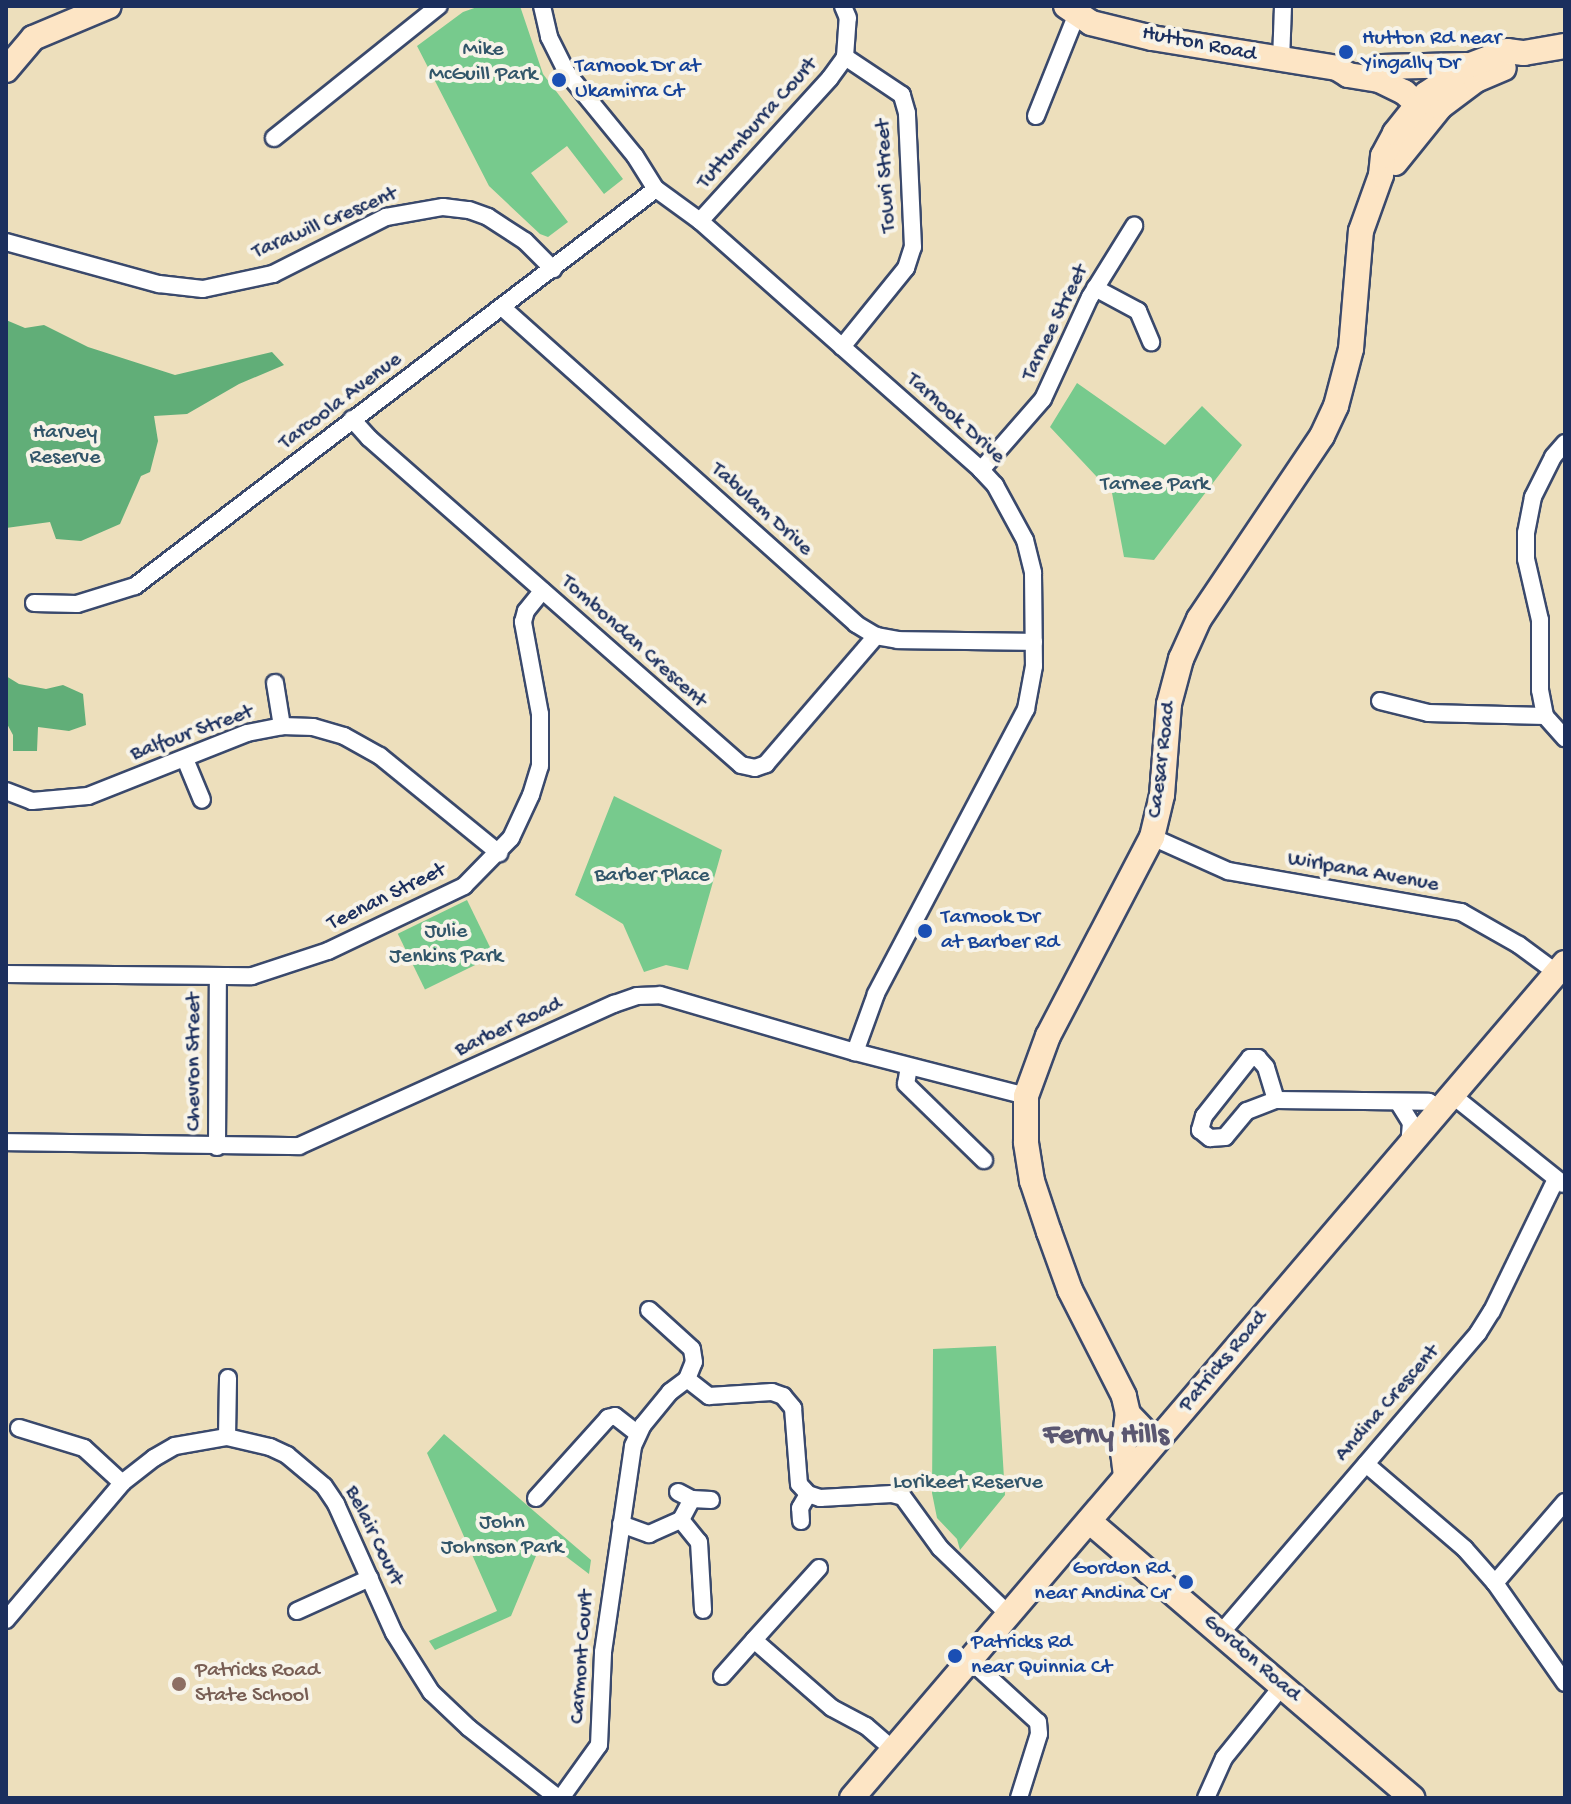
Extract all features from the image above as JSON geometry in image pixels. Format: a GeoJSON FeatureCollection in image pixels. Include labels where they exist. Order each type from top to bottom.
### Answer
{"type":"FeatureCollection","features":[{"type":"Feature","properties":{"kind":"street"},"geometry":{"type":"LineString","coordinates":[[6,70],[33,38],[109,6]]}},
{"type":"Feature","properties":{"kind":"street"},"geometry":{"type":"LineString","coordinates":[[274,138],[439,6]]}},
{"type":"Feature","properties":{"kind":"street","name":"Tarnook Drive"},"geometry":{"type":"LineString","coordinates":[[542,6],[549,37],[567,73],[643,166],[656,189],[700,221],[981,470],[995,485],[1025,540],[1033,573],[1034,642],[1026,709],[876,994],[855,1052]]}},
{"type":"Feature","properties":{"kind":"street","name":"Tuttumburra Court"},"geometry":{"type":"LineString","coordinates":[[700,221],[830,78],[845,57],[848,18],[843,6]]}},
{"type":"Feature","properties":{"kind":"street"},"geometry":{"type":"LineString","coordinates":[[1281,61],[1283,6]]}},
{"type":"Feature","properties":{"kind":"street"},"geometry":{"type":"LineString","coordinates":[[1036,116],[1071,11]]}},
{"type":"Feature","properties":{"kind":"street","name":"Hutton Road"},"geometry":{"type":"LineString","coordinates":[[1071,11],[1152,38],[1337,68],[1348,75],[1373,72],[1401,75],[1429,105]]}},
{"type":"Feature","properties":{"kind":"street"},"geometry":{"type":"LineString","coordinates":[[1395,133],[1387,95],[1373,72],[1468,66],[1507,51],[1524,53],[1565,46]]}},
{"type":"Feature","properties":{"kind":"street"},"geometry":{"type":"LineString","coordinates":[[1429,105],[1512,64],[1524,53]]}},
{"type":"Feature","properties":{"kind":"street","name":"Towri Street"},"geometry":{"type":"LineString","coordinates":[[842,347],[906,268],[913,247],[907,113],[902,95],[845,57]]}},
{"type":"Feature","properties":{"kind":"street"},"geometry":{"type":"LineString","coordinates":[[1429,105],[1468,66]]}},
{"type":"Feature","properties":{"kind":"street","name":"Caesar Road"},"geometry":{"type":"LineString","coordinates":[[1159,1437],[1126,1405],[1074,1299],[1032,1181],[1026,1142],[1026,1096],[1048,1036],[1152,837],[1162,795],[1169,704],[1181,659],[1199,619],[1322,436],[1336,406],[1351,349],[1361,231],[1381,175],[1383,156],[1395,133],[1429,105]]}},
{"type":"Feature","properties":{"kind":"street","name":"Caesar Road"},"geometry":{"type":"LineString","coordinates":[[1381,175],[1394,164],[1429,105]]}},
{"type":"Feature","properties":{"kind":"street","name":"Tarcoola Avenue"},"geometry":{"type":"LineString","coordinates":[[34,603],[77,604],[135,586],[656,189]]}},
{"type":"Feature","properties":{"kind":"street","name":"Tarawill Crescent"},"geometry":{"type":"LineString","coordinates":[[6,242],[159,284],[203,289],[273,274],[386,217],[443,207],[469,210],[488,217],[525,241],[553,269]]}},
{"type":"Feature","properties":{"kind":"street","name":"Tarnee Street"},"geometry":{"type":"LineString","coordinates":[[981,470],[1043,399],[1095,288],[1134,226]]}},
{"type":"Feature","properties":{"kind":"street"},"geometry":{"type":"LineString","coordinates":[[1095,288],[1138,311],[1151,342]]}},
{"type":"Feature","properties":{"kind":"street","name":"Tabulam Drive"},"geometry":{"type":"LineString","coordinates":[[503,308],[844,614],[876,636],[898,640],[1034,642]]}},
{"type":"Feature","properties":{"kind":"street","name":"Tombondan Crescent"},"geometry":{"type":"LineString","coordinates":[[352,419],[369,438],[741,765],[755,768],[775,756],[876,636]]}},
{"type":"Feature","properties":{"kind":"street"},"geometry":{"type":"LineString","coordinates":[[1565,443],[1553,457],[1533,497],[1526,533],[1526,559],[1540,620],[1540,690],[1545,716],[1565,738]]}},
{"type":"Feature","properties":{"kind":"street","name":"Teenan Street"},"geometry":{"type":"LineString","coordinates":[[6,974],[218,978],[272,972],[328,951],[464,886],[499,853],[519,823],[540,766],[540,714],[523,622],[526,611],[542,591]]}},
{"type":"Feature","properties":{"kind":"street"},"geometry":{"type":"LineString","coordinates":[[275,683],[282,726]]}},
{"type":"Feature","properties":{"kind":"street"},"geometry":{"type":"LineString","coordinates":[[1380,701],[1428,713],[1545,716]]}},
{"type":"Feature","properties":{"kind":"street","name":"Balfour Street"},"geometry":{"type":"LineString","coordinates":[[6,791],[32,801],[88,796],[247,733],[282,726],[313,727],[344,736],[380,756],[499,853]]}},
{"type":"Feature","properties":{"kind":"street"},"geometry":{"type":"LineString","coordinates":[[185,759],[202,800]]}},
{"type":"Feature","properties":{"kind":"street","name":"Wirlpana Avenue"},"geometry":{"type":"LineString","coordinates":[[1152,837],[1228,871],[1461,912],[1561,968]]}},
{"type":"Feature","properties":{"kind":"street","name":"Patricks Road"},"geometry":{"type":"LineString","coordinates":[[852,1798],[1561,968]]}},
{"type":"Feature","properties":{"kind":"street","name":"Chevron Street"},"geometry":{"type":"LineString","coordinates":[[217,1147],[218,978]]}},
{"type":"Feature","properties":{"kind":"street","name":"Barber Road"},"geometry":{"type":"LineString","coordinates":[[6,1142],[299,1146],[637,996],[680,998],[855,1052],[1026,1096]]}},
{"type":"Feature","properties":{"kind":"street"},"geometry":{"type":"LineString","coordinates":[[1276,1100],[1263,1062],[1250,1058],[1204,1116],[1200,1130],[1210,1138],[1225,1137],[1247,1111],[1276,1100],[1446,1102],[1560,1183]]}},
{"type":"Feature","properties":{"kind":"street"},"geometry":{"type":"LineString","coordinates":[[909,1067],[906,1084],[984,1160]]}},
{"type":"Feature","properties":{"kind":"street"},"geometry":{"type":"LineString","coordinates":[[1398,1102],[1411,1123],[1408,1146]]}},
{"type":"Feature","properties":{"kind":"street","name":"Andina Crescent"},"geometry":{"type":"LineString","coordinates":[[1221,1633],[1485,1322],[1560,1183]]}},
{"type":"Feature","properties":{"kind":"street"},"geometry":{"type":"LineString","coordinates":[[536,1498],[608,1418],[615,1416],[637,1433],[670,1392],[687,1379],[694,1362],[692,1349],[649,1310]]}},
{"type":"Feature","properties":{"kind":"street"},"geometry":{"type":"LineString","coordinates":[[227,1437],[228,1378]]}},
{"type":"Feature","properties":{"kind":"street"},"geometry":{"type":"LineString","coordinates":[[687,1379],[709,1396],[772,1392],[783,1396],[793,1408],[799,1484],[808,1494],[820,1498],[892,1494],[903,1497],[940,1548],[1008,1614]]}},
{"type":"Feature","properties":{"kind":"street"},"geometry":{"type":"LineString","coordinates":[[1126,1405],[1123,1453],[1126,1476]]}},
{"type":"Feature","properties":{"kind":"street"},"geometry":{"type":"LineString","coordinates":[[19,1428],[84,1448],[122,1483]]}},
{"type":"Feature","properties":{"kind":"street","name":"Carmont Court"},"geometry":{"type":"LineString","coordinates":[[559,1798],[599,1745],[603,1652],[614,1555],[637,1433]]}},
{"type":"Feature","properties":{"kind":"street","name":"Belair Court"},"geometry":{"type":"LineString","coordinates":[[6,1620],[122,1483],[175,1446],[227,1437],[287,1455],[324,1486],[394,1633],[431,1692],[469,1728],[559,1798]]}},
{"type":"Feature","properties":{"kind":"street"},"geometry":{"type":"LineString","coordinates":[[1366,1464],[1465,1549],[1495,1583],[1565,1683]]}},
{"type":"Feature","properties":{"kind":"street"},"geometry":{"type":"LineString","coordinates":[[801,1521],[800,1508],[808,1494]]}},
{"type":"Feature","properties":{"kind":"street"},"geometry":{"type":"LineString","coordinates":[[703,1610],[699,1542],[681,1520],[685,1495],[711,1500]]}},
{"type":"Feature","properties":{"kind":"street"},"geometry":{"type":"LineString","coordinates":[[1495,1583],[1565,1502]]}},
{"type":"Feature","properties":{"kind":"street"},"geometry":{"type":"LineString","coordinates":[[621,1524],[649,1534],[681,1520]]}},
{"type":"Feature","properties":{"kind":"street","name":"Gordon Road"},"geometry":{"type":"LineString","coordinates":[[1089,1521],[1412,1798]]}},
{"type":"Feature","properties":{"kind":"street"},"geometry":{"type":"LineString","coordinates":[[722,1676],[819,1568]]}},
{"type":"Feature","properties":{"kind":"street"},"geometry":{"type":"LineString","coordinates":[[297,1611],[370,1578]]}},
{"type":"Feature","properties":{"kind":"street"},"geometry":{"type":"LineString","coordinates":[[754,1640],[832,1708],[866,1726],[894,1750]]}},
{"type":"Feature","properties":{"kind":"street"},"geometry":{"type":"LineString","coordinates":[[970,1660],[1038,1722],[1039,1734],[1019,1798]]}},
{"type":"Feature","properties":{"kind":"street"},"geometry":{"type":"LineString","coordinates":[[1206,1798],[1224,1758],[1282,1686]]}},
{"type":"Feature","properties":{"kind":"green space","name":"Mike McGuill Park"},"geometry":{"type":"Polygon","coordinates":[[[480,6],[520,6],[543,74],[623,179],[604,194],[567,146],[531,173],[568,222],[548,237],[540,234],[489,186],[417,46],[463,12],[480,6]]]}},
{"type":"Feature","properties":{"kind":"green space","name":"Harvey Reserve"},"geometry":{"type":"Polygon","coordinates":[[[6,320],[25,328],[44,325],[88,347],[175,375],[272,352],[284,365],[239,384],[187,414],[154,416],[158,441],[150,472],[141,476],[120,524],[81,541],[56,539],[50,522],[6,528],[6,320]]]}},
{"type":"Feature","properties":{"kind":"green space","name":"Tarnee Park"},"geometry":{"type":"Polygon","coordinates":[[[1077,383],[1165,445],[1202,406],[1242,445],[1154,560],[1124,557],[1112,493],[1050,427],[1077,383]]]}},
{"type":"Feature","properties":{"kind":"green space"},"geometry":{"type":"Polygon","coordinates":[[[6,676],[19,684],[46,689],[63,685],[83,694],[86,725],[69,731],[38,727],[37,751],[13,751],[13,735],[6,722],[6,676]]]}},
{"type":"Feature","properties":{"kind":"green space","name":"Barber Place"},"geometry":{"type":"Polygon","coordinates":[[[614,796],[722,850],[688,970],[666,965],[644,972],[623,924],[575,895],[614,796]]]}},
{"type":"Feature","properties":{"kind":"green space","name":"Julie Jenkins Park"},"geometry":{"type":"Polygon","coordinates":[[[467,900],[494,956],[425,989],[398,934],[467,900]]]}},
{"type":"Feature","properties":{"kind":"green space","name":"Lorikeet Reserve"},"geometry":{"type":"Polygon","coordinates":[[[996,1346],[1005,1495],[960,1550],[957,1539],[937,1518],[932,1493],[933,1349],[996,1346]]]}},
{"type":"Feature","properties":{"kind":"green space","name":"John Johnson Park"},"geometry":{"type":"Polygon","coordinates":[[[444,1434],[591,1560],[589,1574],[543,1539],[511,1616],[435,1650],[429,1641],[497,1611],[427,1453],[444,1434]]]}},
{"type":"Feature","properties":{"kind":"place","name":"Hutton Rd near Yingally Dr"},"geometry":{"type":"Point","coordinates":[1346,52]}},
{"type":"Feature","properties":{"kind":"place","name":"Tarnook Dr at Ukamirra Ct"},"geometry":{"type":"Point","coordinates":[559,80]}},
{"type":"Feature","properties":{"kind":"place","name":"Tarnook Dr at Barber Rd"},"geometry":{"type":"Point","coordinates":[925,931]}},
{"type":"Feature","properties":{"kind":"place","name":"Gordon Rd near Andina Cr"},"geometry":{"type":"Point","coordinates":[1186,1582]}},
{"type":"Feature","properties":{"kind":"place","name":"Patricks Rd near Quinnia Ct"},"geometry":{"type":"Point","coordinates":[955,1656]}},
{"type":"Feature","properties":{"kind":"place","name":"Patricks Road State School"},"geometry":{"type":"Point","coordinates":[179,1684]}},
{"type":"Feature","properties":{"kind":"district","name":"Ferny Hills"},"geometry":{"type":"Point","coordinates":[1106,1437]}}]}
